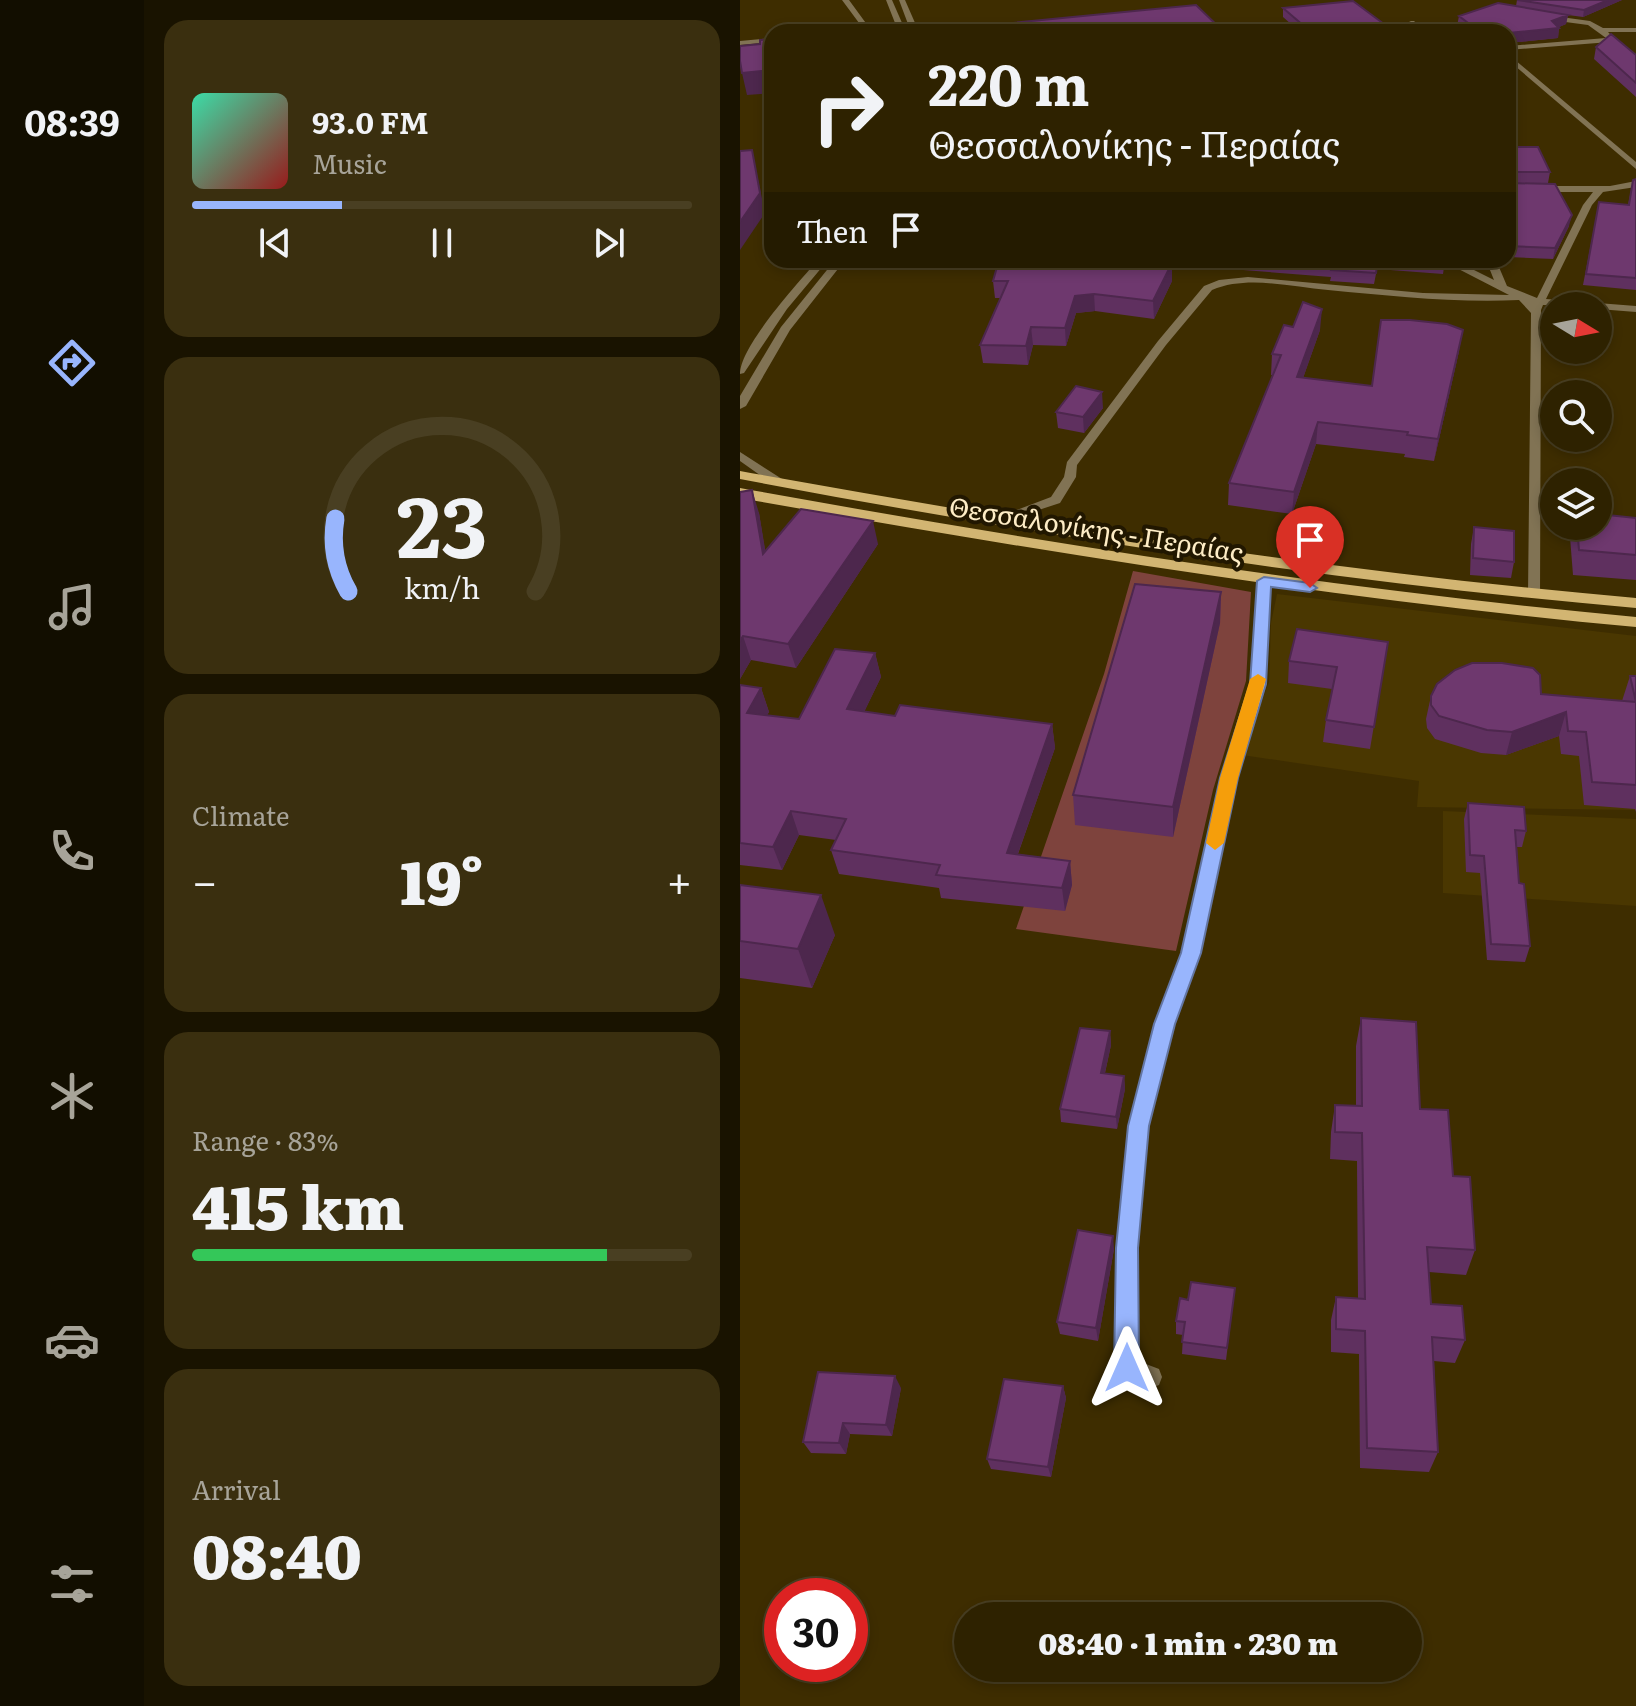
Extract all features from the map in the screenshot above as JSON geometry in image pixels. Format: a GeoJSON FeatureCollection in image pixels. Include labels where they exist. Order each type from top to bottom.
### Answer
{"type":"FeatureCollection","features":[{"type":"Feature","properties":{"kind":"main road","name":"Θεσσαλονίκης - Περαίας"},"geometry":{"type":"LineString","coordinates":[[740,475],[1289,565],[1636,603]]}},
{"type":"Feature","properties":{"kind":"main road","name":"Θεσσαλονίκης - Περαίας"},"geometry":{"type":"LineString","coordinates":[[740,493],[1264,581],[1364,595],[1636,622]]}},
{"type":"Feature","properties":{"kind":"street"},"geometry":{"type":"LineString","coordinates":[[845,0],[863,24]]}},
{"type":"Feature","properties":{"kind":"street"},"geometry":{"type":"LineString","coordinates":[[889,0],[899,24]]}},
{"type":"Feature","properties":{"kind":"street"},"geometry":{"type":"LineString","coordinates":[[902,0],[912,24]]}},
{"type":"Feature","properties":{"kind":"street"},"geometry":{"type":"LineString","coordinates":[[1544,16],[1590,23],[1602,30],[1636,65]]}},
{"type":"Feature","properties":{"kind":"street"},"geometry":{"type":"LineString","coordinates":[[1602,30],[1636,30]]}},
{"type":"Feature","properties":{"kind":"street"},"geometry":{"type":"LineString","coordinates":[[1516,47],[1609,40]]}},
{"type":"Feature","properties":{"kind":"street"},"geometry":{"type":"LineString","coordinates":[[740,43],[764,41]]}},
{"type":"Feature","properties":{"kind":"street"},"geometry":{"type":"LineString","coordinates":[[1516,63],[1636,166]]}},
{"type":"Feature","properties":{"kind":"street"},"geometry":{"type":"LineString","coordinates":[[1516,189],[1600,189],[1636,184]]}},
{"type":"Feature","properties":{"kind":"street"},"geometry":{"type":"LineString","coordinates":[[1535,594],[1538,307],[1588,205],[1600,189]]}},
{"type":"Feature","properties":{"kind":"street"},"geometry":{"type":"LineString","coordinates":[[740,371],[783,307],[816,268]]}},
{"type":"Feature","properties":{"kind":"street"},"geometry":{"type":"LineString","coordinates":[[740,406],[785,329],[834,268]]}},
{"type":"Feature","properties":{"kind":"street"},"geometry":{"type":"LineString","coordinates":[[1463,268],[1538,307]]}},
{"type":"Feature","properties":{"kind":"street"},"geometry":{"type":"LineString","coordinates":[[1494,268],[1502,286]]}},
{"type":"Feature","properties":{"kind":"street"},"geometry":{"type":"LineString","coordinates":[[999,519],[1056,500],[1070,477],[1071,465],[1138,374],[1208,288],[1215,284],[1253,281],[1451,296],[1522,297]]}},
{"type":"Feature","properties":{"kind":"street"},"geometry":{"type":"LineString","coordinates":[[1612,307],[1636,309]]}},
{"type":"Feature","properties":{"kind":"street"},"geometry":{"type":"LineString","coordinates":[[740,456],[778,482]]}},
{"type":"Feature","properties":{"kind":"street"},"geometry":{"type":"LineString","coordinates":[[1151,1377],[1127,1368],[1127,1248],[1138,1126],[1165,1024],[1191,953],[1229,778],[1258,684],[1264,581]]}},
{"type":"Feature","properties":{"kind":"shaded area"},"geometry":{"type":"Polygon","coordinates":[[[1133,571],[1251,592],[1246,681],[1213,790],[1176,951],[1016,929],[1104,674],[1133,571]]]}},
{"type":"Feature","properties":{"kind":"shaded area"},"geometry":{"type":"Polygon","coordinates":[[[1277,594],[1636,636],[1636,810],[1417,807],[1419,781],[1242,755],[1269,682],[1271,623],[1277,594]]]}},
{"type":"Feature","properties":{"kind":"shaded area"},"geometry":{"type":"Polygon","coordinates":[[[1443,811],[1636,819],[1636,906],[1443,893],[1443,811]]]}},
{"type":"Feature","properties":{"kind":"building"},"geometry":{"type":"Polygon","coordinates":[[[1517,0],[1608,0],[1584,10],[1517,0]]]}},
{"type":"Feature","properties":{"kind":"building"},"geometry":{"type":"Polygon","coordinates":[[[1353,1],[1384,24],[1302,24],[1283,8],[1353,1]]]}},
{"type":"Feature","properties":{"kind":"building"},"geometry":{"type":"Polygon","coordinates":[[[1498,3],[1568,15],[1552,21],[1559,28],[1516,32],[1516,24],[1470,24],[1459,16],[1498,3]]]}},
{"type":"Feature","properties":{"kind":"building"},"geometry":{"type":"Polygon","coordinates":[[[1196,5],[1216,24],[1002,24],[1196,5]]]}},
{"type":"Feature","properties":{"kind":"building"},"geometry":{"type":"Polygon","coordinates":[[[1611,34],[1636,55],[1636,83],[1596,47],[1611,34]]]}},
{"type":"Feature","properties":{"kind":"building"},"geometry":{"type":"Polygon","coordinates":[[[760,40],[764,40],[764,71],[742,73],[740,46],[760,44],[760,40]]]}},
{"type":"Feature","properties":{"kind":"building"},"geometry":{"type":"Polygon","coordinates":[[[1516,145],[1538,147],[1550,172],[1516,172],[1516,145]]]}},
{"type":"Feature","properties":{"kind":"building"},"geometry":{"type":"Polygon","coordinates":[[[752,150],[760,193],[740,222],[740,151],[752,150]]]}},
{"type":"Feature","properties":{"kind":"building"},"geometry":{"type":"Polygon","coordinates":[[[1636,179],[1636,278],[1586,274],[1599,202],[1629,205],[1633,180],[1636,179]]]}},
{"type":"Feature","properties":{"kind":"building"},"geometry":{"type":"Polygon","coordinates":[[[1516,183],[1555,184],[1572,215],[1555,248],[1516,246],[1516,183]]]}},
{"type":"Feature","properties":{"kind":"building"},"geometry":{"type":"Polygon","coordinates":[[[997,268],[1170,268],[1153,301],[1094,294],[1075,296],[1065,328],[1031,327],[1026,346],[980,345],[1008,281],[993,281],[997,268]]]}},
{"type":"Feature","properties":{"kind":"building"},"geometry":{"type":"Polygon","coordinates":[[[1332,268],[1377,268],[1376,273],[1332,268]]]}},
{"type":"Feature","properties":{"kind":"building"},"geometry":{"type":"Polygon","coordinates":[[[1303,302],[1322,309],[1297,377],[1372,386],[1381,320],[1447,324],[1463,330],[1438,439],[1407,435],[1408,432],[1318,422],[1294,492],[1229,483],[1281,355],[1272,354],[1284,325],[1293,327],[1303,302]]]}},
{"type":"Feature","properties":{"kind":"building"},"geometry":{"type":"Polygon","coordinates":[[[1076,386],[1102,392],[1083,417],[1056,412],[1076,386]]]}},
{"type":"Feature","properties":{"kind":"building"},"geometry":{"type":"Polygon","coordinates":[[[752,490],[763,554],[801,509],[873,521],[788,644],[743,636],[740,641],[740,492],[752,490]]]}},
{"type":"Feature","properties":{"kind":"building"},"geometry":{"type":"Polygon","coordinates":[[[1612,515],[1636,518],[1636,555],[1579,550],[1578,540],[1612,540],[1612,515]]]}},
{"type":"Feature","properties":{"kind":"building"},"geometry":{"type":"Polygon","coordinates":[[[1474,527],[1514,531],[1514,562],[1473,558],[1474,527]]]}},
{"type":"Feature","properties":{"kind":"building"},"geometry":{"type":"Polygon","coordinates":[[[1135,584],[1221,592],[1173,807],[1073,795],[1135,584]]]}},
{"type":"Feature","properties":{"kind":"building"},"geometry":{"type":"Polygon","coordinates":[[[1297,629],[1388,642],[1374,727],[1326,720],[1337,667],[1289,661],[1297,629]]]}},
{"type":"Feature","properties":{"kind":"building"},"geometry":{"type":"Polygon","coordinates":[[[835,649],[875,653],[847,709],[895,716],[900,705],[1052,724],[1007,853],[1070,861],[1062,888],[936,875],[940,865],[831,850],[846,819],[791,811],[773,847],[740,843],[740,685],[761,688],[747,713],[799,719],[835,649]]]}},
{"type":"Feature","properties":{"kind":"building"},"geometry":{"type":"Polygon","coordinates":[[[1472,663],[1502,663],[1533,668],[1540,675],[1541,694],[1636,702],[1636,785],[1592,782],[1586,732],[1568,731],[1566,712],[1512,732],[1487,730],[1439,716],[1431,705],[1431,696],[1437,684],[1455,670],[1472,663]]]}},
{"type":"Feature","properties":{"kind":"building"},"geometry":{"type":"Polygon","coordinates":[[[1630,676],[1636,676],[1636,702],[1630,676]]]}},
{"type":"Feature","properties":{"kind":"building"},"geometry":{"type":"Polygon","coordinates":[[[1468,803],[1524,807],[1526,831],[1515,830],[1519,883],[1524,884],[1530,946],[1491,944],[1484,856],[1470,855],[1468,803]]]}},
{"type":"Feature","properties":{"kind":"building"},"geometry":{"type":"Polygon","coordinates":[[[740,885],[821,895],[798,949],[740,941],[740,885]]]}},
{"type":"Feature","properties":{"kind":"building"},"geometry":{"type":"Polygon","coordinates":[[[1361,1018],[1416,1022],[1420,1109],[1448,1110],[1453,1176],[1470,1177],[1475,1250],[1427,1247],[1431,1304],[1462,1306],[1465,1340],[1432,1337],[1438,1452],[1367,1448],[1365,1331],[1336,1329],[1336,1297],[1365,1299],[1362,1133],[1335,1132],[1335,1105],[1362,1106],[1361,1018]]]}},
{"type":"Feature","properties":{"kind":"building"},"geometry":{"type":"Polygon","coordinates":[[[1080,1028],[1110,1031],[1101,1073],[1124,1076],[1116,1117],[1060,1109],[1080,1028]]]}},
{"type":"Feature","properties":{"kind":"building"},"geometry":{"type":"Polygon","coordinates":[[[1078,1230],[1113,1236],[1096,1328],[1057,1322],[1078,1230]]]}},
{"type":"Feature","properties":{"kind":"building"},"geometry":{"type":"Polygon","coordinates":[[[1191,1282],[1235,1288],[1227,1348],[1182,1342],[1185,1322],[1176,1321],[1180,1298],[1188,1300],[1191,1282]]]}},
{"type":"Feature","properties":{"kind":"building"},"geometry":{"type":"Polygon","coordinates":[[[818,1372],[895,1376],[886,1425],[843,1423],[839,1443],[803,1442],[818,1372]]]}},
{"type":"Feature","properties":{"kind":"building"},"geometry":{"type":"Polygon","coordinates":[[[1004,1379],[1063,1386],[1048,1467],[987,1459],[1004,1379]]]}},
{"type":"Feature","properties":{"kind":"slow traffic"},"geometry":{"type":"LineString","coordinates":[[1215,843],[1229,778],[1258,679]]}},
{"type":"Feature","properties":{"kind":"route"},"geometry":{"type":"LineString","coordinates":[[1127,1368],[1127,1248],[1138,1126],[1165,1024],[1191,953],[1229,778],[1258,684],[1259,624],[1264,581],[1310,588]]}}]}
